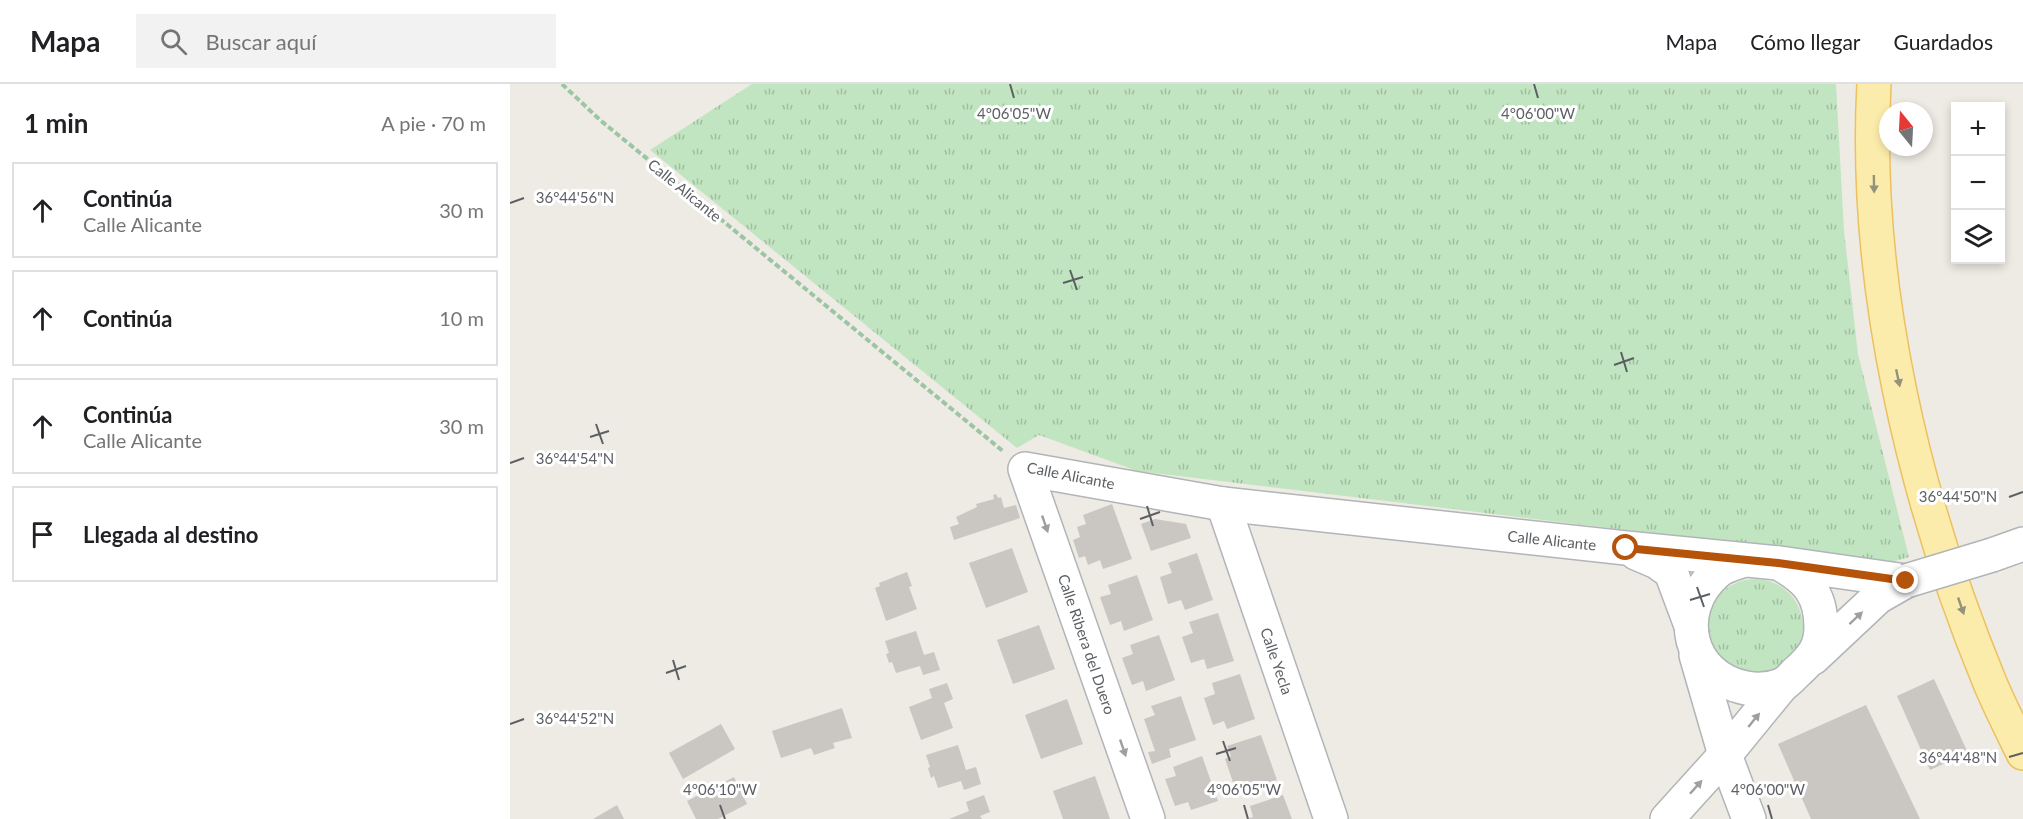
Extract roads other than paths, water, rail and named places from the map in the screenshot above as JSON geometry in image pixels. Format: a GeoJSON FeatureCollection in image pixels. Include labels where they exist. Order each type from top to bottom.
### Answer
{"type":"FeatureCollection","features":[{"type":"Feature","properties":{"kind":"main road"},"geometry":{"type":"LineString","coordinates":[[1874,84],[1875,224],[1890,336],[1914,450],[1961,608],[1991,684],[2023,753]]}},
{"type":"Feature","properties":{"kind":"street","name":"Calle Alicante"},"geometry":{"type":"LineString","coordinates":[[1025,469],[1223,504],[1745,560]]}},
{"type":"Feature","properties":{"kind":"street","name":"Calle Ribera del Duero"},"geometry":{"type":"LineString","coordinates":[[1025,469],[1148,819]]}},
{"type":"Feature","properties":{"kind":"street","name":"Calle Yecla"},"geometry":{"type":"LineString","coordinates":[[1223,504],[1330,819]]}},
{"type":"Feature","properties":{"kind":"street"},"geometry":{"type":"LineString","coordinates":[[1667,819],[1725,755],[1783,684],[1878,597],[1906,581],[2023,544]]}},
{"type":"Feature","properties":{"kind":"street","name":"Calle Alicante"},"geometry":{"type":"LineString","coordinates":[[1626,548],[1657,562],[1671,572],[1692,635]]}},
{"type":"Feature","properties":{"kind":"street"},"geometry":{"type":"LineString","coordinates":[[1749,819],[1725,755],[1692,635],[1698,594],[1718,571],[1745,560],[1906,581]]}},
{"type":"Feature","properties":{"kind":"street"},"geometry":{"type":"LineString","coordinates":[[1778,563],[1798,574],[1813,592],[1817,602],[1821,613],[1821,636],[1813,658]]}},
{"type":"Feature","properties":{"kind":"street"},"geometry":{"type":"LineString","coordinates":[[1692,635],[1708,670],[1730,685],[1757,690],[1783,684]]}}]}
